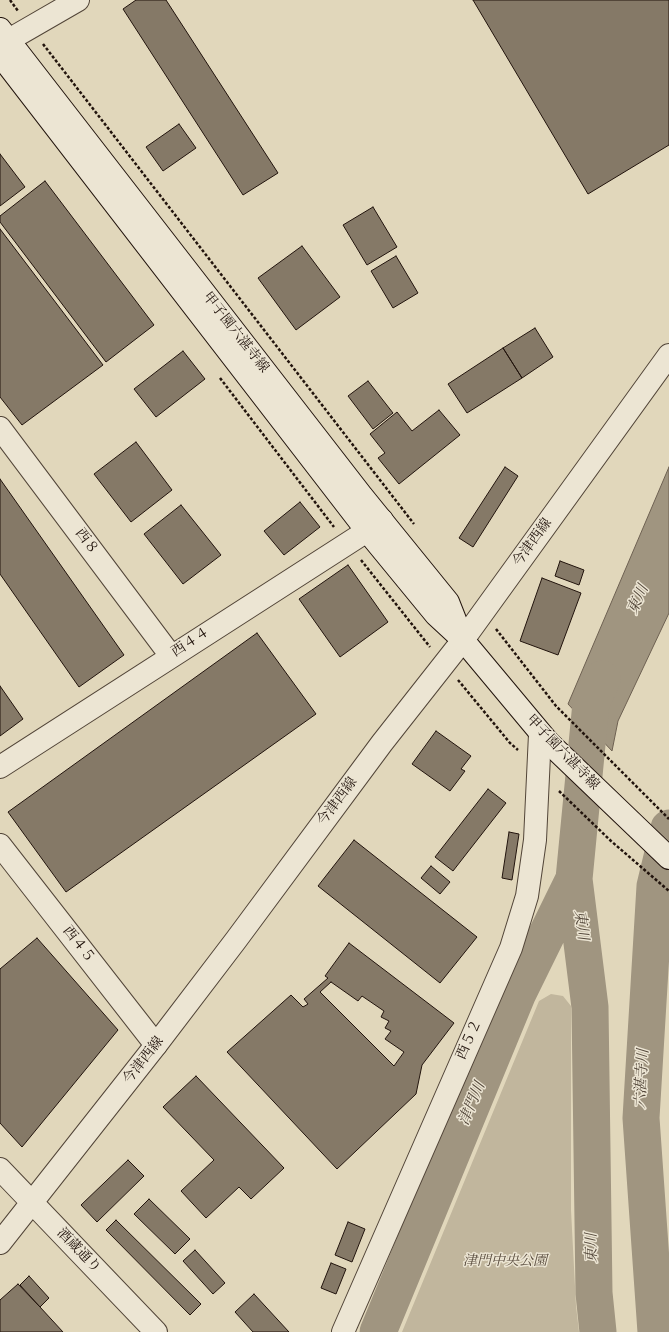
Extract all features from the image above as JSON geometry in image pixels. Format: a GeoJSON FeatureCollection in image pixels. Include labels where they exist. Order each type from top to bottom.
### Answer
{"type":"FeatureCollection","features":[{"type":"Feature","properties":{"kind":"street"},"geometry":{"type":"LineString","coordinates":[[2,43],[31,28],[78,0]]}},
{"type":"Feature","properties":{"kind":"street","name":"甲子園六湛寺線"},"geometry":{"type":"LineString","coordinates":[[2,43],[374,526],[436,615],[463,640],[544,738],[669,858]]}},
{"type":"Feature","properties":{"kind":"street","name":"今津西線"},"geometry":{"type":"LineString","coordinates":[[0,1243],[156,1045],[382,743],[463,640],[669,355]]}},
{"type":"Feature","properties":{"kind":"street","name":"西８"},"geometry":{"type":"LineString","coordinates":[[0,428],[172,656]]}},
{"type":"Feature","properties":{"kind":"street","name":"西４４"},"geometry":{"type":"LineString","coordinates":[[0,767],[374,526]]}},
{"type":"Feature","properties":{"kind":"street","name":"西５２"},"geometry":{"type":"LineString","coordinates":[[343,1332],[511,948],[527,896],[535,840],[544,738]]}},
{"type":"Feature","properties":{"kind":"street","name":"西４５"},"geometry":{"type":"LineString","coordinates":[[0,845],[156,1045]]}},
{"type":"Feature","properties":{"kind":"street","name":"酒蔵通り"},"geometry":{"type":"LineString","coordinates":[[0,1169],[153,1331]]}},
{"type":"Feature","properties":{"kind":"path"},"geometry":{"type":"LineString","coordinates":[[10,0],[415,525]]}},
{"type":"Feature","properties":{"kind":"path"},"geometry":{"type":"LineString","coordinates":[[483,613],[556,706],[669,819]]}},
{"type":"Feature","properties":{"kind":"path"},"geometry":{"type":"LineString","coordinates":[[554,786],[611,841],[668,891]]}},
{"type":"Feature","properties":{"kind":"green space","name":"津門中央公園"},"geometry":{"type":"Polygon","coordinates":[[[551,994],[563,996],[571,1006],[571,1210],[576,1306],[579,1332],[402,1332],[539,1001],[551,994]]]}},
{"type":"Feature","properties":{"kind":"water"},"geometry":{"type":"Polygon","coordinates":[[[669,467],[669,613],[618,721],[612,751],[568,704],[669,467]]]}},
{"type":"Feature","properties":{"kind":"building"},"geometry":{"type":"Polygon","coordinates":[[[136,0],[166,0],[278,173],[243,195],[123,9],[136,0]]]}},
{"type":"Feature","properties":{"kind":"building"},"geometry":{"type":"Polygon","coordinates":[[[473,0],[669,0],[669,145],[588,194],[473,0]]]}},
{"type":"Feature","properties":{"kind":"building"},"geometry":{"type":"Polygon","coordinates":[[[179,124],[196,148],[163,171],[146,147],[179,124]]]}},
{"type":"Feature","properties":{"kind":"building"},"geometry":{"type":"Polygon","coordinates":[[[0,154],[25,187],[0,206],[0,154]]]}},
{"type":"Feature","properties":{"kind":"building"},"geometry":{"type":"Polygon","coordinates":[[[45,181],[154,325],[106,362],[0,222],[0,216],[45,181]]]}},
{"type":"Feature","properties":{"kind":"building"},"geometry":{"type":"Polygon","coordinates":[[[373,207],[397,247],[367,265],[343,225],[373,207]]]}},
{"type":"Feature","properties":{"kind":"building"},"geometry":{"type":"Polygon","coordinates":[[[0,229],[103,365],[22,425],[0,397],[0,229]]]}},
{"type":"Feature","properties":{"kind":"building"},"geometry":{"type":"Polygon","coordinates":[[[302,246],[340,297],[296,330],[258,278],[302,246]]]}},
{"type":"Feature","properties":{"kind":"building"},"geometry":{"type":"Polygon","coordinates":[[[396,256],[418,293],[393,308],[371,271],[396,256]]]}},
{"type":"Feature","properties":{"kind":"building"},"geometry":{"type":"Polygon","coordinates":[[[535,328],[553,357],[522,378],[503,348],[535,328]]]}},
{"type":"Feature","properties":{"kind":"building"},"geometry":{"type":"Polygon","coordinates":[[[503,348],[522,378],[467,413],[448,384],[503,348]]]}},
{"type":"Feature","properties":{"kind":"building"},"geometry":{"type":"Polygon","coordinates":[[[183,351],[205,379],[156,417],[134,389],[183,351]]]}},
{"type":"Feature","properties":{"kind":"building"},"geometry":{"type":"Polygon","coordinates":[[[368,381],[393,413],[373,429],[348,396],[368,381]]]}},
{"type":"Feature","properties":{"kind":"building"},"geometry":{"type":"Polygon","coordinates":[[[439,410],[460,435],[399,484],[378,458],[385,453],[370,434],[397,412],[412,431],[439,410]]]}},
{"type":"Feature","properties":{"kind":"building"},"geometry":{"type":"Polygon","coordinates":[[[136,442],[172,490],[131,522],[94,474],[136,442]]]}},
{"type":"Feature","properties":{"kind":"building"},"geometry":{"type":"Polygon","coordinates":[[[505,467],[518,476],[473,547],[459,538],[505,467]]]}},
{"type":"Feature","properties":{"kind":"building"},"geometry":{"type":"Polygon","coordinates":[[[0,479],[124,655],[79,687],[0,574],[0,479]]]}},
{"type":"Feature","properties":{"kind":"building"},"geometry":{"type":"Polygon","coordinates":[[[300,502],[320,527],[284,555],[264,531],[300,502]]]}},
{"type":"Feature","properties":{"kind":"building"},"geometry":{"type":"Polygon","coordinates":[[[181,505],[221,555],[183,584],[144,534],[181,505]]]}},
{"type":"Feature","properties":{"kind":"building"},"geometry":{"type":"Polygon","coordinates":[[[560,561],[584,570],[579,585],[555,576],[560,561]]]}},
{"type":"Feature","properties":{"kind":"building"},"geometry":{"type":"Polygon","coordinates":[[[348,565],[388,622],[340,657],[299,599],[348,565]]]}},
{"type":"Feature","properties":{"kind":"building"},"geometry":{"type":"Polygon","coordinates":[[[542,578],[581,593],[558,655],[520,641],[542,578]]]}},
{"type":"Feature","properties":{"kind":"building"},"geometry":{"type":"Polygon","coordinates":[[[257,633],[316,714],[66,892],[8,812],[257,633]]]}},
{"type":"Feature","properties":{"kind":"building"},"geometry":{"type":"Polygon","coordinates":[[[0,686],[23,719],[0,736],[0,686]]]}},
{"type":"Feature","properties":{"kind":"building"},"geometry":{"type":"Polygon","coordinates":[[[436,731],[471,756],[461,769],[465,771],[450,791],[412,764],[436,731]]]}},
{"type":"Feature","properties":{"kind":"building"},"geometry":{"type":"Polygon","coordinates":[[[488,789],[506,803],[453,871],[435,857],[488,789]]]}},
{"type":"Feature","properties":{"kind":"building"},"geometry":{"type":"Polygon","coordinates":[[[509,832],[519,834],[512,880],[502,878],[509,832]]]}},
{"type":"Feature","properties":{"kind":"building"},"geometry":{"type":"Polygon","coordinates":[[[354,840],[477,937],[440,983],[318,886],[354,840]]]}},
{"type":"Feature","properties":{"kind":"building"},"geometry":{"type":"Polygon","coordinates":[[[431,866],[450,882],[440,894],[421,878],[431,866]]]}},
{"type":"Feature","properties":{"kind":"building"},"geometry":{"type":"Polygon","coordinates":[[[37,938],[118,1030],[22,1147],[0,1123],[0,969],[37,938]]]}},
{"type":"Feature","properties":{"kind":"building"},"geometry":{"type":"Polygon","coordinates":[[[349,943],[454,1023],[422,1065],[416,1094],[337,1169],[227,1052],[291,995],[303,1007],[308,1004],[304,999],[328,978],[325,976],[349,943]],[[331,982],[320,992],[394,1066],[404,1052],[385,1039],[391,1031],[385,1028],[389,1021],[381,1017],[384,1011],[362,996],[358,1001],[331,982]]]}},
{"type":"Feature","properties":{"kind":"building"},"geometry":{"type":"Polygon","coordinates":[[[196,1076],[284,1168],[251,1199],[239,1187],[206,1218],[181,1191],[214,1160],[163,1107],[196,1076]]]}},
{"type":"Feature","properties":{"kind":"building"},"geometry":{"type":"Polygon","coordinates":[[[128,1160],[144,1176],[97,1222],[81,1205],[128,1160]]]}},
{"type":"Feature","properties":{"kind":"building"},"geometry":{"type":"Polygon","coordinates":[[[149,1199],[190,1239],[175,1254],[134,1214],[149,1199]]]}},
{"type":"Feature","properties":{"kind":"building"},"geometry":{"type":"Polygon","coordinates":[[[116,1220],[201,1304],[190,1315],[106,1230],[116,1220]]]}},
{"type":"Feature","properties":{"kind":"building"},"geometry":{"type":"Polygon","coordinates":[[[348,1222],[365,1229],[352,1262],[335,1255],[348,1222]]]}},
{"type":"Feature","properties":{"kind":"building"},"geometry":{"type":"Polygon","coordinates":[[[195,1250],[225,1283],[213,1294],[183,1261],[195,1250]]]}},
{"type":"Feature","properties":{"kind":"building"},"geometry":{"type":"Polygon","coordinates":[[[331,1263],[346,1269],[336,1294],[321,1288],[331,1263]]]}},
{"type":"Feature","properties":{"kind":"building"},"geometry":{"type":"Polygon","coordinates":[[[29,1276],[49,1298],[40,1307],[20,1285],[29,1276]]]}},
{"type":"Feature","properties":{"kind":"building"},"geometry":{"type":"Polygon","coordinates":[[[18,1284],[63,1332],[0,1332],[0,1300],[18,1284]]]}},
{"type":"Feature","properties":{"kind":"building"},"geometry":{"type":"Polygon","coordinates":[[[254,1294],[289,1332],[253,1332],[235,1312],[254,1294]]]}},
{"type":"Feature","properties":{"kind":"waterway","name":"東川"},"geometry":{"type":"LineString","coordinates":[[598,1332],[594,1293],[590,1007],[574,879],[591,703],[602,679]]}},
{"type":"Feature","properties":{"kind":"waterway","name":"六湛寺川"},"geometry":{"type":"LineString","coordinates":[[656,1332],[641,1118],[655,886],[669,828]]}},
{"type":"Feature","properties":{"kind":"waterway","name":"津門川"},"geometry":{"type":"LineString","coordinates":[[378,1332],[518,993],[574,879]]}}]}
